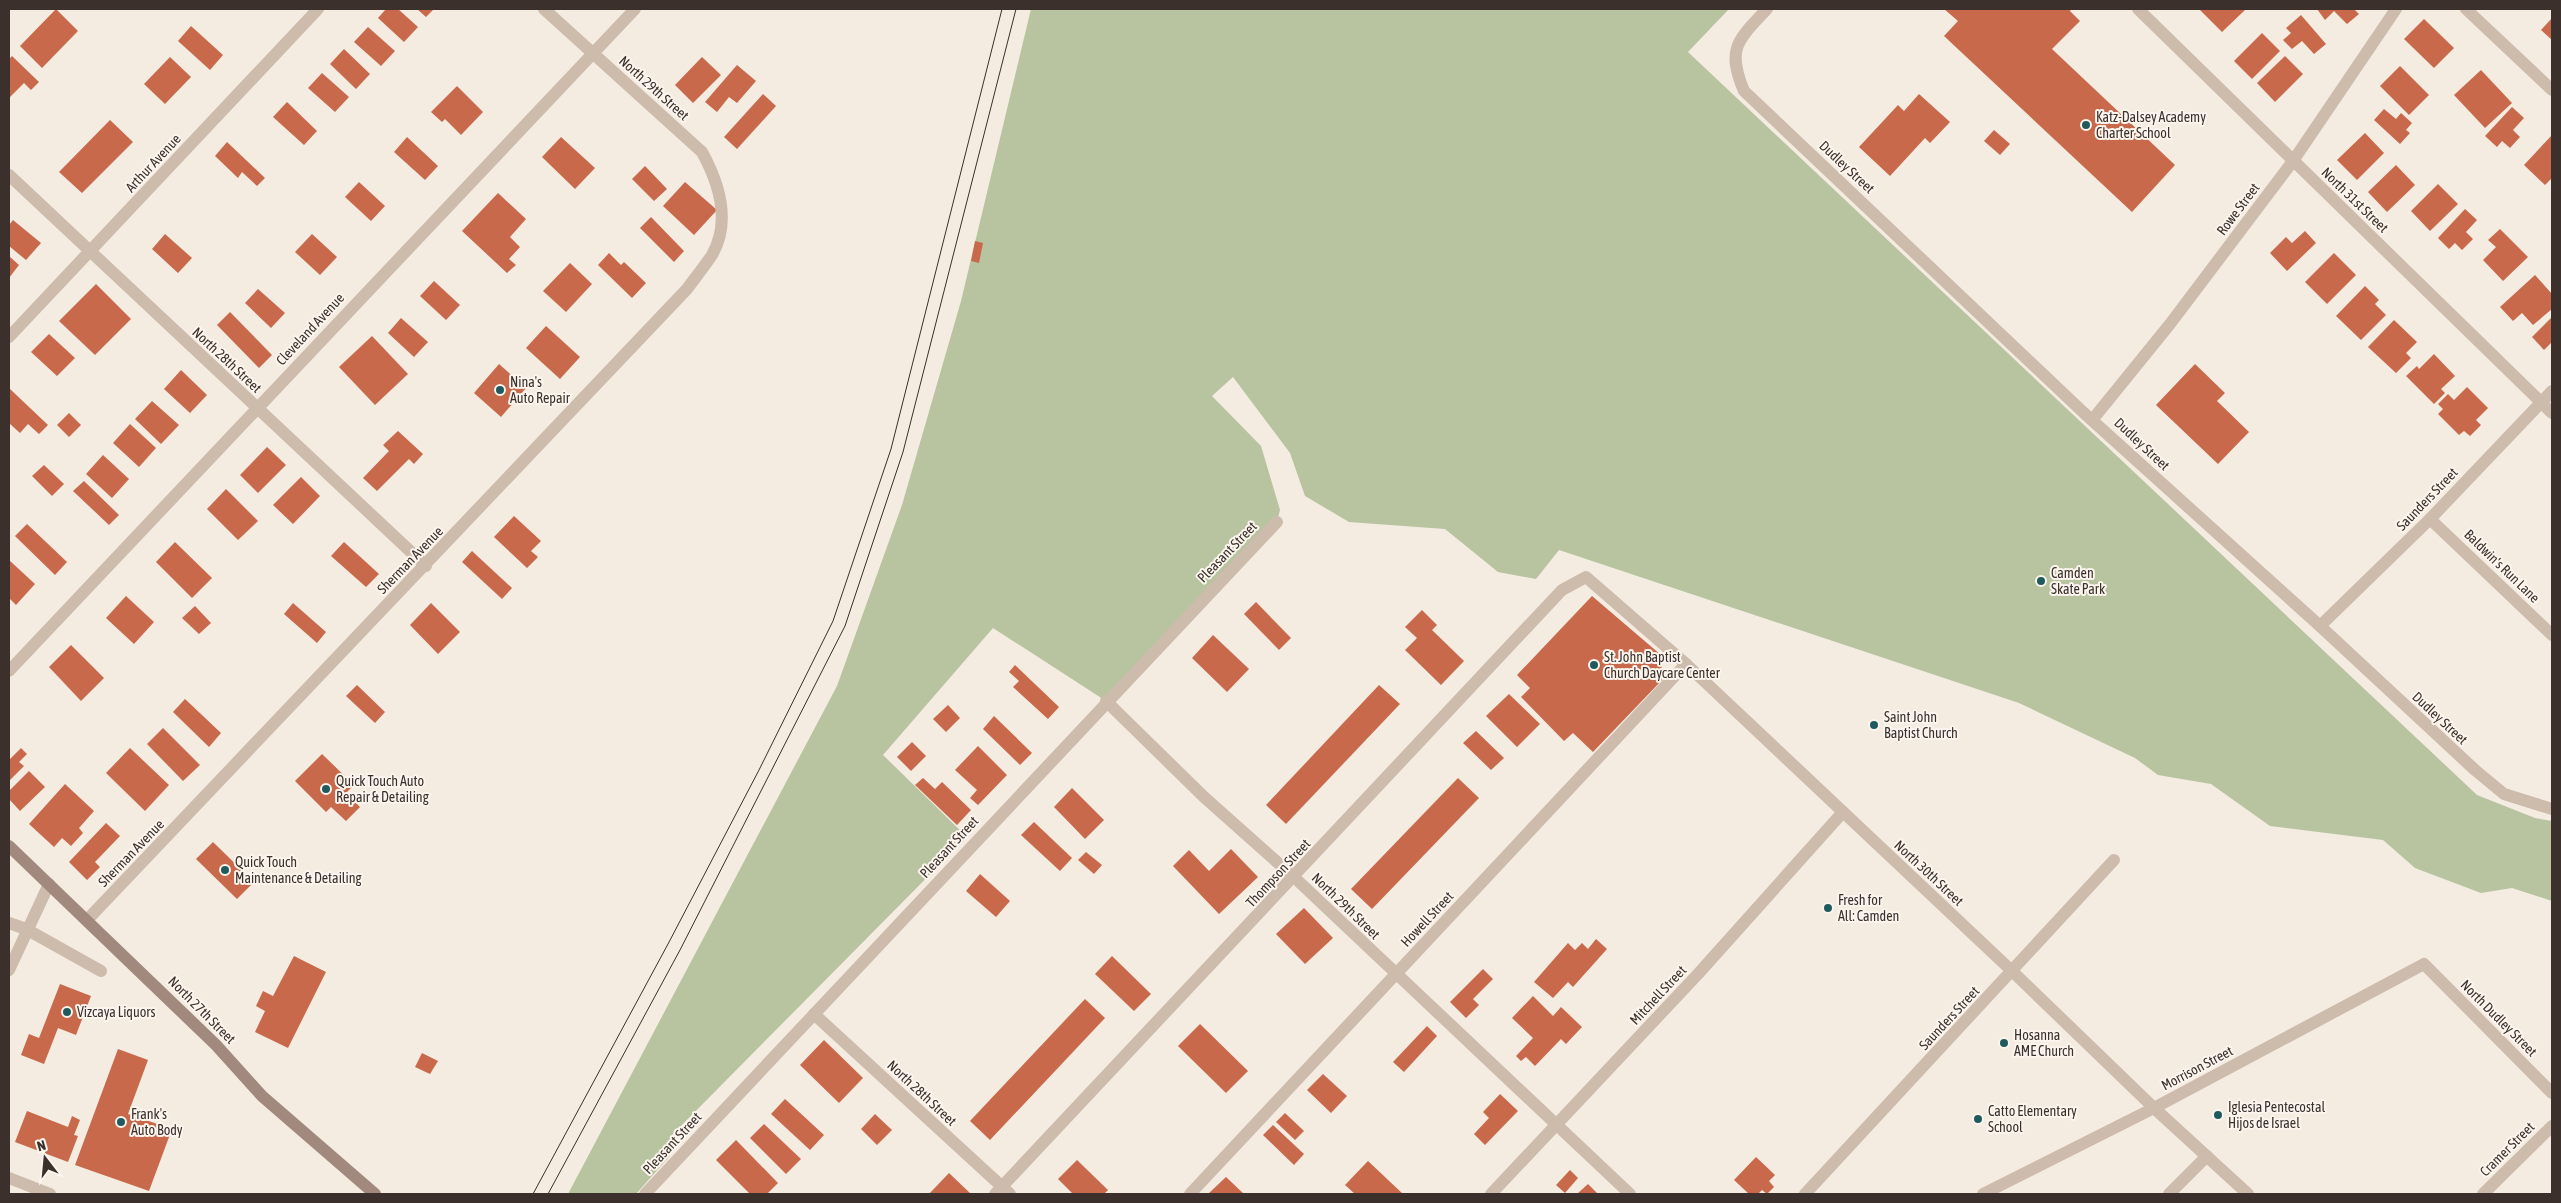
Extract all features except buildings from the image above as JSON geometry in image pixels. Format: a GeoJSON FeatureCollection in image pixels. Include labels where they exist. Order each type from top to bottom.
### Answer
{"type":"FeatureCollection","features":[{"type":"Feature","properties":{"kind":"main road","name":"North 27th Street"},"geometry":{"type":"LineString","coordinates":[[9,846],[88,919],[216,1045],[262,1096],[375,1194]]}},
{"type":"Feature","properties":{"kind":"street","name":"Arthur Avenue"},"geometry":{"type":"LineString","coordinates":[[9,337],[318,9]]}},
{"type":"Feature","properties":{"kind":"street","name":"North 29th Street"},"geometry":{"type":"LineString","coordinates":[[544,9],[702,152],[712,169],[719,192],[720,204]]}},
{"type":"Feature","properties":{"kind":"street","name":"Cleveland Avenue"},"geometry":{"type":"LineString","coordinates":[[9,671],[635,9]]}},
{"type":"Feature","properties":{"kind":"street","name":"Dudley Street"},"geometry":{"type":"LineString","coordinates":[[1767,9],[1748,30],[1738,46],[1734,58],[1737,74],[1744,91],[2093,419],[2475,770],[2504,794],[2551,805]]}},
{"type":"Feature","properties":{"kind":"street","name":"North 31st Street"},"geometry":{"type":"LineString","coordinates":[[2138,9],[2552,413]]}},
{"type":"Feature","properties":{"kind":"street","name":"Rowe Street"},"geometry":{"type":"LineString","coordinates":[[2093,419],[2175,318],[2293,161],[2396,9]]}},
{"type":"Feature","properties":{"kind":"street"},"geometry":{"type":"LineString","coordinates":[[2466,9],[2552,90]]}},
{"type":"Feature","properties":{"kind":"street","name":"North 28th Street"},"geometry":{"type":"LineString","coordinates":[[9,175],[426,566]]}},
{"type":"Feature","properties":{"kind":"street","name":"Sherman Avenue"},"geometry":{"type":"LineString","coordinates":[[88,919],[426,566],[687,289],[713,253],[722,222],[720,204]]}},
{"type":"Feature","properties":{"kind":"street","name":"Saunders Street"},"geometry":{"type":"LineString","coordinates":[[2320,626],[2430,519],[2552,391]]}},
{"type":"Feature","properties":{"kind":"street","name":"Baldwin's Run Lane"},"geometry":{"type":"LineString","coordinates":[[2430,519],[2552,636]]}},
{"type":"Feature","properties":{"kind":"street","name":"Pleasant Street"},"geometry":{"type":"LineString","coordinates":[[645,1194],[1106,701],[1277,522]]}},
{"type":"Feature","properties":{"kind":"street","name":"North 30th Street"},"geometry":{"type":"LineString","coordinates":[[1586,577],[1686,664],[2013,972],[2154,1108],[2248,1194]]}},
{"type":"Feature","properties":{"kind":"street","name":"Thompson Street"},"geometry":{"type":"LineString","coordinates":[[1002,1192],[1562,590],[1586,577]]}},
{"type":"Feature","properties":{"kind":"street","name":"Howell Street"},"geometry":{"type":"LineString","coordinates":[[1190,1194],[1686,664]]}},
{"type":"Feature","properties":{"kind":"street","name":"North 29th Street"},"geometry":{"type":"LineString","coordinates":[[1106,701],[1204,797],[1295,878],[1630,1194]]}},
{"type":"Feature","properties":{"kind":"street","name":"Mitchell Street"},"geometry":{"type":"LineString","coordinates":[[1491,1194],[1698,974],[1843,812]]}},
{"type":"Feature","properties":{"kind":"street","name":"Saunders Street"},"geometry":{"type":"LineString","coordinates":[[1804,1194],[2013,972],[2114,860]]}},
{"type":"Feature","properties":{"kind":"street"},"geometry":{"type":"LineString","coordinates":[[9,970],[49,884]]}},
{"type":"Feature","properties":{"kind":"street"},"geometry":{"type":"LineString","coordinates":[[9,923],[26,930],[101,971]]}},
{"type":"Feature","properties":{"kind":"street","name":"North Dudley Street"},"geometry":{"type":"LineString","coordinates":[[2424,964],[2552,1093]]}},
{"type":"Feature","properties":{"kind":"street","name":"Morrison Street"},"geometry":{"type":"LineString","coordinates":[[1984,1194],[2154,1108],[2424,964]]}},
{"type":"Feature","properties":{"kind":"street","name":"North 28th Street"},"geometry":{"type":"LineString","coordinates":[[814,1014],[1002,1192]]}},
{"type":"Feature","properties":{"kind":"street","name":"Cramer Street"},"geometry":{"type":"LineString","coordinates":[[2483,1194],[2552,1126]]}},
{"type":"Feature","properties":{"kind":"street"},"geometry":{"type":"LineString","coordinates":[[2168,1194],[2207,1156]]}},
{"type":"Feature","properties":{"kind":"street"},"geometry":{"type":"LineString","coordinates":[[9,1178],[50,1194]]}},
{"type":"Feature","properties":{"kind":"green space"},"geometry":{"type":"Polygon","coordinates":[[[1031,9],[1729,9],[1688,52],[2477,795],[2535,818],[2552,821],[2552,901],[2512,888],[2481,893],[2415,868],[2383,840],[2270,826],[2211,784],[2158,775],[2135,758],[2019,703],[1559,550],[1536,579],[1498,572],[1445,529],[1349,522],[1305,496],[1290,453],[1233,377],[1212,396],[1261,446],[1280,510],[1277,522],[1106,701],[993,628],[883,755],[967,837],[672,1135],[669,1157],[636,1194],[568,1194],[837,686],[902,505],[961,301],[1031,9]]]}},
{"type":"Feature","properties":{"kind":"tram line"},"geometry":{"type":"LineString","coordinates":[[533,1194],[668,944],[759,770],[833,621],[891,449],[1002,9]]}},
{"type":"Feature","properties":{"kind":"tram line"},"geometry":{"type":"LineString","coordinates":[[548,1194],[680,950],[845,626],[903,452],[1016,9]]}},
{"type":"Feature","properties":{"kind":"place","name":"Katz-Dalsey Academy Charter School"},"geometry":{"type":"Point","coordinates":[2086,125]}},
{"type":"Feature","properties":{"kind":"place","name":"Nina's Auto Repair"},"geometry":{"type":"Point","coordinates":[500,390]}},
{"type":"Feature","properties":{"kind":"place","name":"Camden Skate Park"},"geometry":{"type":"Point","coordinates":[2041,581]}},
{"type":"Feature","properties":{"kind":"place","name":"St. John Baptist Church Daycare Center"},"geometry":{"type":"Point","coordinates":[1594,665]}},
{"type":"Feature","properties":{"kind":"place","name":"Saint John Baptist Church"},"geometry":{"type":"Point","coordinates":[1874,725]}},
{"type":"Feature","properties":{"kind":"place","name":"Quick Touch Auto Repair & Detailing"},"geometry":{"type":"Point","coordinates":[326,789]}},
{"type":"Feature","properties":{"kind":"place","name":"Quick Touch Maintenance & Detailing"},"geometry":{"type":"Point","coordinates":[225,870]}},
{"type":"Feature","properties":{"kind":"place","name":"Fresh for All: Camden"},"geometry":{"type":"Point","coordinates":[1828,908]}},
{"type":"Feature","properties":{"kind":"place","name":"Vizcaya Liquors"},"geometry":{"type":"Point","coordinates":[67,1012]}},
{"type":"Feature","properties":{"kind":"place","name":"Hosanna AME Church"},"geometry":{"type":"Point","coordinates":[2004,1043]}},
{"type":"Feature","properties":{"kind":"place","name":"Iglesia Pentecostal Hijos de Israel"},"geometry":{"type":"Point","coordinates":[2218,1115]}},
{"type":"Feature","properties":{"kind":"place","name":"Catto Elementary School"},"geometry":{"type":"Point","coordinates":[1978,1119]}},
{"type":"Feature","properties":{"kind":"place","name":"Frank's Auto Body"},"geometry":{"type":"Point","coordinates":[121,1122]}}]}
